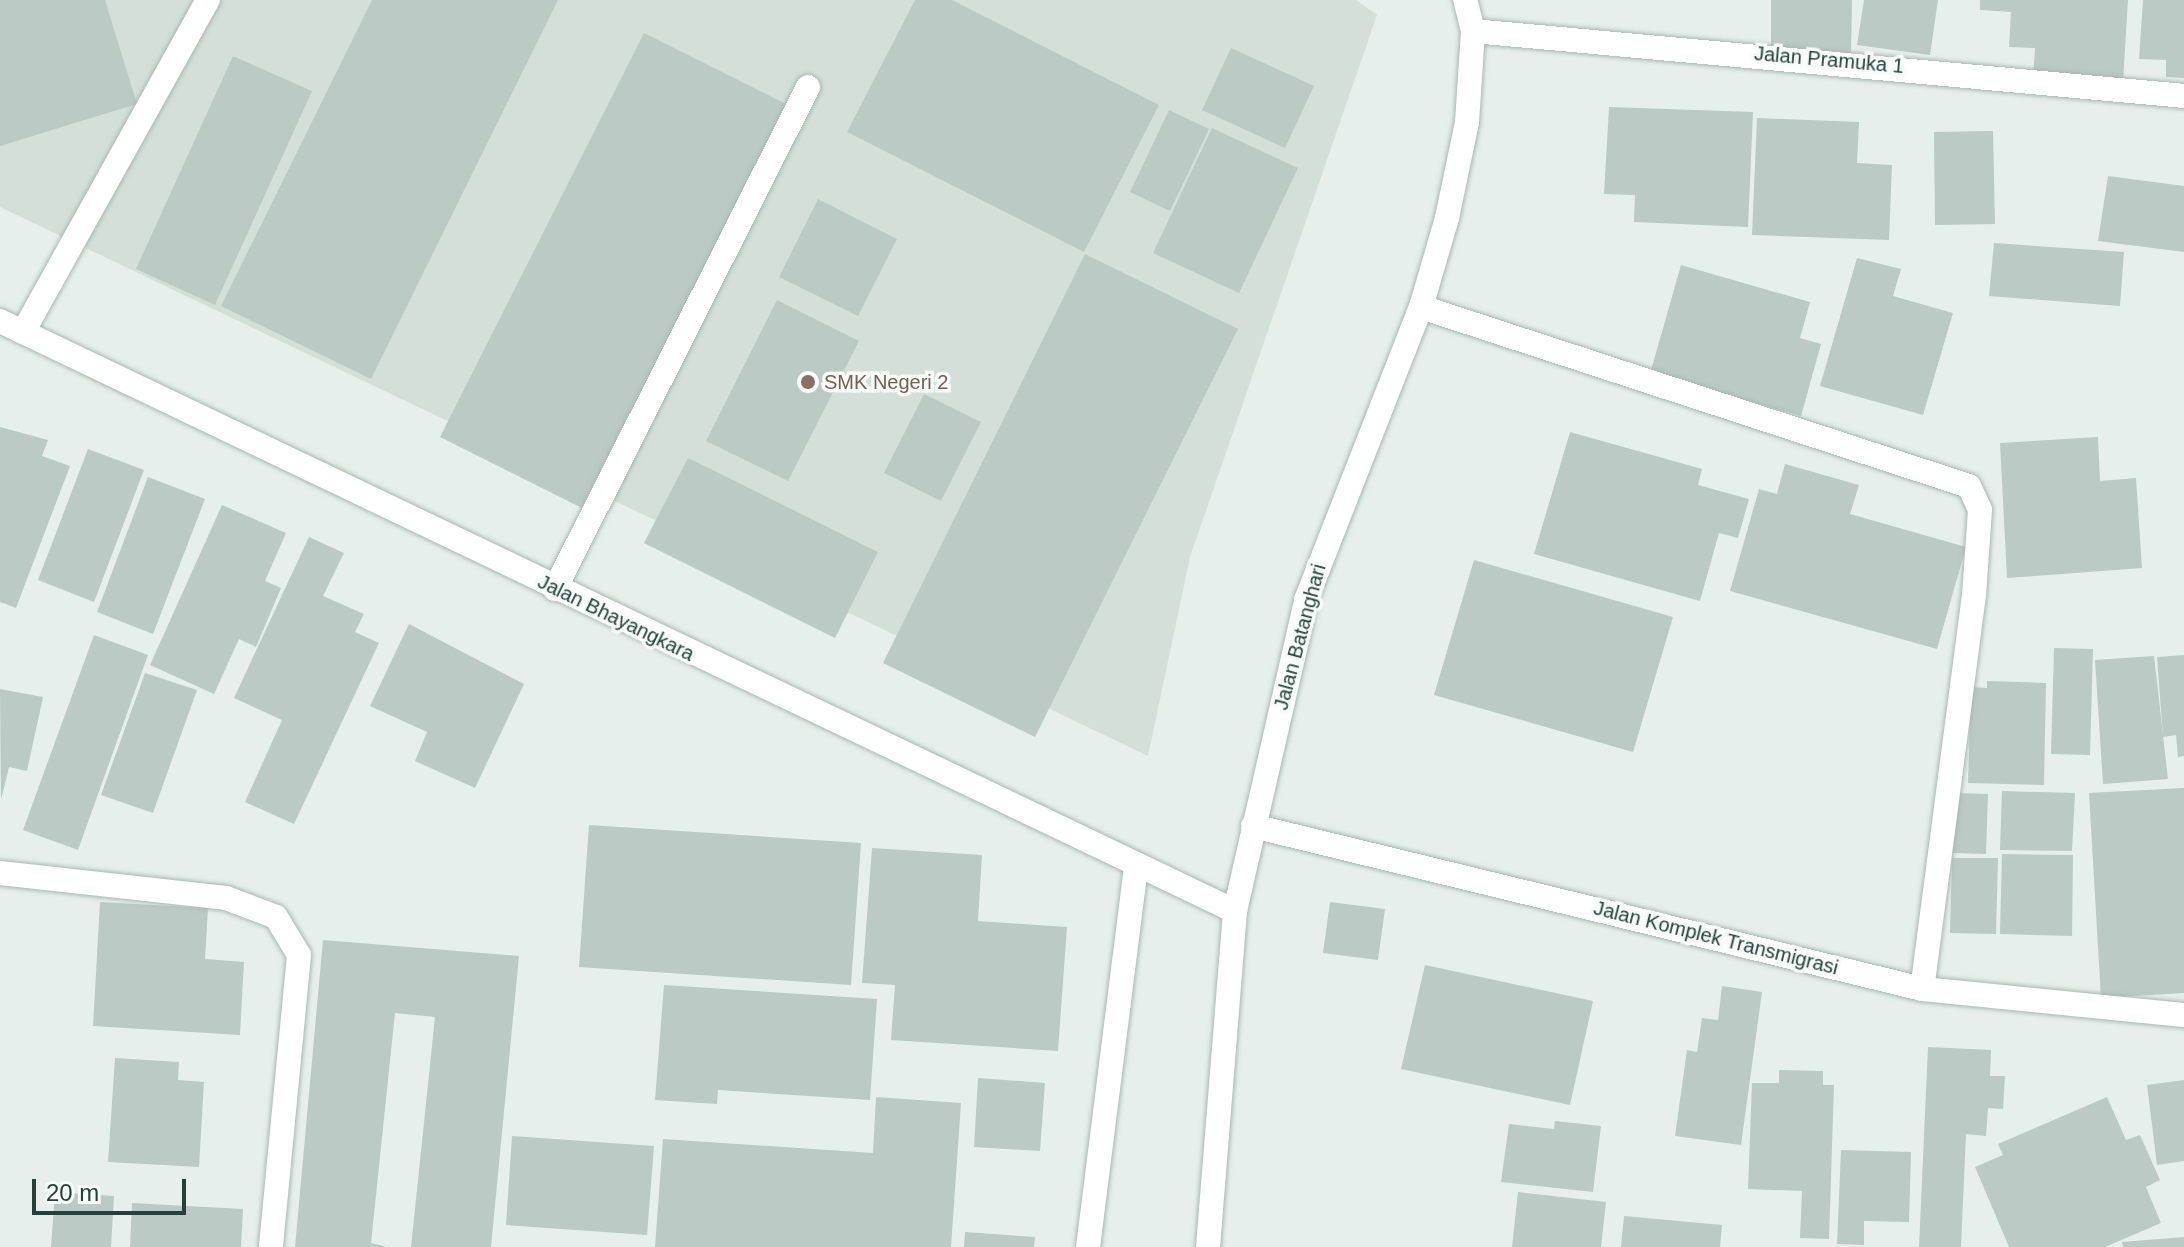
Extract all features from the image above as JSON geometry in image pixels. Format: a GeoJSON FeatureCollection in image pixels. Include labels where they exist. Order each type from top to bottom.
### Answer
{"type":"FeatureCollection","features":[{"type":"Feature","properties":{"kind":"street"},"geometry":{"type":"LineString","coordinates":[[23,332],[208,0]]}},
{"type":"Feature","properties":{"kind":"street","name":"Jalan Batanghari"},"geometry":{"type":"LineString","coordinates":[[1208,1247],[1235,911],[1306,600],[1421,307],[1467,122],[1473,31],[1465,0]]}},
{"type":"Feature","properties":{"kind":"street","name":"Jalan Pramuka 1"},"geometry":{"type":"LineString","coordinates":[[1473,31],[2184,96]]}},
{"type":"Feature","properties":{"kind":"street"},"geometry":{"type":"LineString","coordinates":[[555,589],[808,87]]}},
{"type":"Feature","properties":{"kind":"street"},"geometry":{"type":"LineString","coordinates":[[1421,307],[1969,486],[1980,510],[1974,595],[1922,989]]}},
{"type":"Feature","properties":{"kind":"street","name":"Jalan Bhayangkara"},"geometry":{"type":"LineString","coordinates":[[0,321],[1136,869],[1235,911]]}},
{"type":"Feature","properties":{"kind":"street","name":"Jalan Komplek Transmigrasi"},"geometry":{"type":"LineString","coordinates":[[1253,826],[1922,989],[2184,1015]]}},
{"type":"Feature","properties":{"kind":"street"},"geometry":{"type":"LineString","coordinates":[[1088,1247],[1136,869]]}},
{"type":"Feature","properties":{"kind":"street"},"geometry":{"type":"LineString","coordinates":[[0,873],[226,898],[276,917],[299,955],[271,1247]]}},
{"type":"Feature","properties":{"kind":"shaded area","name":"SMK Negeri 2"},"geometry":{"type":"Polygon","coordinates":[[[0,0],[1356,0],[1377,15],[1190,557],[1148,756],[0,207],[0,0]]]}},
{"type":"Feature","properties":{"kind":"building"},"geometry":{"type":"Polygon","coordinates":[[[0,0],[105,0],[137,104],[0,146],[0,0]]]}},
{"type":"Feature","properties":{"kind":"building"},"geometry":{"type":"Polygon","coordinates":[[[372,0],[558,0],[371,379],[221,306],[372,0]]]}},
{"type":"Feature","properties":{"kind":"building"},"geometry":{"type":"Polygon","coordinates":[[[915,0],[952,0],[1159,105],[1084,252],[847,132],[915,0]]]}},
{"type":"Feature","properties":{"kind":"building"},"geometry":{"type":"Polygon","coordinates":[[[1771,0],[1852,0],[1851,54],[1771,54],[1771,0]]]}},
{"type":"Feature","properties":{"kind":"building"},"geometry":{"type":"Polygon","coordinates":[[[1864,0],[1938,0],[1930,55],[1857,45],[1864,0]]]}},
{"type":"Feature","properties":{"kind":"building"},"geometry":{"type":"Polygon","coordinates":[[[1980,0],[2128,0],[2123,82],[2033,78],[2035,48],[2009,47],[2011,12],[1980,10],[1980,0]]]}},
{"type":"Feature","properties":{"kind":"building"},"geometry":{"type":"Polygon","coordinates":[[[2143,0],[2184,0],[2184,78],[2166,77],[2166,60],[2139,59],[2143,0]]]}},
{"type":"Feature","properties":{"kind":"building"},"geometry":{"type":"Polygon","coordinates":[[[644,33],[786,104],[582,508],[440,437],[644,33]]]}},
{"type":"Feature","properties":{"kind":"building"},"geometry":{"type":"Polygon","coordinates":[[[1231,48],[1314,86],[1285,148],[1202,110],[1231,48]]]}},
{"type":"Feature","properties":{"kind":"building"},"geometry":{"type":"Polygon","coordinates":[[[233,56],[312,91],[215,305],[136,269],[233,56]]]}},
{"type":"Feature","properties":{"kind":"building"},"geometry":{"type":"Polygon","coordinates":[[[1609,107],[1753,112],[1748,227],[1634,222],[1635,195],[1604,194],[1609,107]]]}},
{"type":"Feature","properties":{"kind":"building"},"geometry":{"type":"Polygon","coordinates":[[[1169,110],[1209,129],[1170,211],[1130,192],[1169,110]]]}},
{"type":"Feature","properties":{"kind":"building"},"geometry":{"type":"Polygon","coordinates":[[[1757,118],[1859,122],[1857,163],[1892,165],[1889,240],[1752,235],[1757,118]]]}},
{"type":"Feature","properties":{"kind":"building"},"geometry":{"type":"Polygon","coordinates":[[[1212,128],[1298,168],[1239,293],[1153,253],[1212,128]]]}},
{"type":"Feature","properties":{"kind":"building"},"geometry":{"type":"Polygon","coordinates":[[[1993,131],[1995,224],[1935,225],[1934,132],[1993,131]]]}},
{"type":"Feature","properties":{"kind":"building"},"geometry":{"type":"Polygon","coordinates":[[[2108,176],[2184,186],[2184,252],[2098,241],[2108,176]]]}},
{"type":"Feature","properties":{"kind":"building"},"geometry":{"type":"Polygon","coordinates":[[[818,199],[897,239],[858,316],[779,277],[818,199]]]}},
{"type":"Feature","properties":{"kind":"building"},"geometry":{"type":"Polygon","coordinates":[[[1994,243],[2124,252],[2120,306],[1989,296],[1994,243]]]}},
{"type":"Feature","properties":{"kind":"building"},"geometry":{"type":"Polygon","coordinates":[[[1085,254],[1238,329],[1035,737],[883,663],[1085,254]]]}},
{"type":"Feature","properties":{"kind":"building"},"geometry":{"type":"Polygon","coordinates":[[[1857,258],[1901,269],[1893,296],[1953,313],[1923,415],[1820,386],[1857,258]]]}},
{"type":"Feature","properties":{"kind":"building"},"geometry":{"type":"Polygon","coordinates":[[[1681,265],[1810,302],[1800,338],[1821,344],[1801,416],[1650,374],[1681,265]]]}},
{"type":"Feature","properties":{"kind":"building"},"geometry":{"type":"Polygon","coordinates":[[[777,300],[859,341],[788,481],[706,441],[777,300]]]}},
{"type":"Feature","properties":{"kind":"building"},"geometry":{"type":"Polygon","coordinates":[[[924,394],[981,422],[941,501],[884,473],[924,394]]]}},
{"type":"Feature","properties":{"kind":"building"},"geometry":{"type":"Polygon","coordinates":[[[0,427],[48,440],[42,456],[70,466],[16,608],[0,602],[0,427]]]}},
{"type":"Feature","properties":{"kind":"building"},"geometry":{"type":"Polygon","coordinates":[[[1570,432],[1702,469],[1698,485],[1749,499],[1738,538],[1719,533],[1700,601],[1534,554],[1570,432]]]}},
{"type":"Feature","properties":{"kind":"building"},"geometry":{"type":"Polygon","coordinates":[[[2098,437],[2100,481],[2136,478],[2142,568],[2007,578],[2000,443],[2098,437]]]}},
{"type":"Feature","properties":{"kind":"building"},"geometry":{"type":"Polygon","coordinates":[[[88,449],[144,470],[94,602],[38,580],[88,449]]]}},
{"type":"Feature","properties":{"kind":"building"},"geometry":{"type":"Polygon","coordinates":[[[688,458],[878,552],[835,638],[644,543],[688,458]]]}},
{"type":"Feature","properties":{"kind":"building"},"geometry":{"type":"Polygon","coordinates":[[[1785,464],[1859,485],[1850,514],[1966,547],[1937,649],[1730,591],[1759,489],[1777,494],[1785,464]]]}},
{"type":"Feature","properties":{"kind":"building"},"geometry":{"type":"Polygon","coordinates":[[[148,477],[205,499],[153,634],[97,612],[148,477]]]}},
{"type":"Feature","properties":{"kind":"building"},"geometry":{"type":"Polygon","coordinates":[[[222,505],[286,533],[265,581],[281,588],[256,647],[239,639],[214,694],[150,665],[222,505]]]}},
{"type":"Feature","properties":{"kind":"building"},"geometry":{"type":"Polygon","coordinates":[[[309,537],[344,553],[323,596],[364,614],[355,632],[379,643],[294,824],[245,802],[282,720],[234,698],[309,537]]]}},
{"type":"Feature","properties":{"kind":"building"},"geometry":{"type":"Polygon","coordinates":[[[1474,560],[1673,617],[1633,752],[1434,695],[1474,560]]]}},
{"type":"Feature","properties":{"kind":"building"},"geometry":{"type":"Polygon","coordinates":[[[409,624],[524,684],[475,788],[415,761],[427,732],[370,706],[409,624]]]}},
{"type":"Feature","properties":{"kind":"building"},"geometry":{"type":"Polygon","coordinates":[[[94,635],[148,655],[78,850],[23,830],[94,635]]]}},
{"type":"Feature","properties":{"kind":"building"},"geometry":{"type":"Polygon","coordinates":[[[2054,648],[2093,649],[2090,755],[2051,754],[2054,648]]]}},
{"type":"Feature","properties":{"kind":"building"},"geometry":{"type":"Polygon","coordinates":[[[2184,655],[2184,756],[2178,757],[2176,735],[2163,737],[2157,657],[2184,655]]]}},
{"type":"Feature","properties":{"kind":"building"},"geometry":{"type":"Polygon","coordinates":[[[2154,656],[2168,779],[2103,784],[2095,660],[2154,656]]]}},
{"type":"Feature","properties":{"kind":"building"},"geometry":{"type":"Polygon","coordinates":[[[145,673],[197,690],[153,813],[101,795],[145,673]]]}},
{"type":"Feature","properties":{"kind":"building"},"geometry":{"type":"Polygon","coordinates":[[[1987,681],[2046,683],[2044,785],[1968,783],[1971,687],[1987,688],[1987,681]]]}},
{"type":"Feature","properties":{"kind":"building"},"geometry":{"type":"Polygon","coordinates":[[[0,689],[43,697],[27,771],[9,767],[1,800],[0,689]]]}},
{"type":"Feature","properties":{"kind":"building"},"geometry":{"type":"Polygon","coordinates":[[[2184,788],[2184,993],[2101,998],[2089,793],[2184,788]]]}},
{"type":"Feature","properties":{"kind":"building"},"geometry":{"type":"Polygon","coordinates":[[[2002,791],[2075,793],[2072,851],[2000,850],[2002,791]]]}},
{"type":"Feature","properties":{"kind":"building"},"geometry":{"type":"Polygon","coordinates":[[[1953,793],[1988,794],[1986,854],[1952,853],[1953,793]]]}},
{"type":"Feature","properties":{"kind":"building"},"geometry":{"type":"Polygon","coordinates":[[[589,825],[861,843],[851,985],[579,967],[589,825]]]}},
{"type":"Feature","properties":{"kind":"building"},"geometry":{"type":"Polygon","coordinates":[[[872,848],[982,855],[978,921],[1067,927],[1058,1051],[891,1040],[895,985],[862,983],[872,848]]]}},
{"type":"Feature","properties":{"kind":"building"},"geometry":{"type":"Polygon","coordinates":[[[2002,854],[2073,855],[2072,936],[2000,934],[2002,854]]]}},
{"type":"Feature","properties":{"kind":"building"},"geometry":{"type":"Polygon","coordinates":[[[1952,858],[1998,858],[1996,934],[1950,933],[1952,858]]]}},
{"type":"Feature","properties":{"kind":"building"},"geometry":{"type":"Polygon","coordinates":[[[100,902],[208,908],[205,959],[244,962],[240,1035],[93,1026],[100,902]]]}},
{"type":"Feature","properties":{"kind":"building"},"geometry":{"type":"Polygon","coordinates":[[[1330,902],[1385,909],[1378,960],[1323,953],[1330,902]]]}},
{"type":"Feature","properties":{"kind":"building"},"geometry":{"type":"Polygon","coordinates":[[[323,940],[519,956],[491,1247],[411,1247],[435,1017],[395,1013],[371,1243],[387,1247],[295,1247],[323,940]]]}},
{"type":"Feature","properties":{"kind":"building"},"geometry":{"type":"Polygon","coordinates":[[[1425,965],[1593,1001],[1570,1105],[1401,1069],[1425,965]]]}},
{"type":"Feature","properties":{"kind":"building"},"geometry":{"type":"Polygon","coordinates":[[[664,985],[877,999],[870,1100],[718,1090],[717,1104],[655,1100],[664,985]]]}},
{"type":"Feature","properties":{"kind":"building"},"geometry":{"type":"Polygon","coordinates":[[[1722,986],[1762,992],[1741,1145],[1675,1136],[1687,1050],[1697,1052],[1702,1018],[1718,1020],[1722,986]]]}},
{"type":"Feature","properties":{"kind":"building"},"geometry":{"type":"Polygon","coordinates":[[[1928,1047],[1991,1050],[1990,1076],[2005,1076],[2003,1109],[1988,1108],[1986,1136],[1966,1134],[1961,1247],[1919,1247],[1928,1047]]]}},
{"type":"Feature","properties":{"kind":"building"},"geometry":{"type":"Polygon","coordinates":[[[115,1058],[179,1062],[178,1080],[204,1082],[199,1167],[108,1162],[115,1058]]]}},
{"type":"Feature","properties":{"kind":"building"},"geometry":{"type":"Polygon","coordinates":[[[1779,1070],[1823,1071],[1823,1085],[1834,1085],[1829,1239],[1800,1238],[1802,1191],[1748,1189],[1752,1083],[1779,1083],[1779,1070]]]}},
{"type":"Feature","properties":{"kind":"building"},"geometry":{"type":"Polygon","coordinates":[[[978,1078],[1045,1083],[1040,1151],[974,1147],[978,1078]]]}},
{"type":"Feature","properties":{"kind":"building"},"geometry":{"type":"Polygon","coordinates":[[[2184,1080],[2184,1161],[2157,1165],[2147,1085],[2184,1080]]]}},
{"type":"Feature","properties":{"kind":"building"},"geometry":{"type":"Polygon","coordinates":[[[876,1097],[961,1103],[951,1247],[655,1247],[663,1139],[873,1153],[876,1097]]]}},
{"type":"Feature","properties":{"kind":"building"},"geometry":{"type":"Polygon","coordinates":[[[2107,1097],[2126,1140],[2140,1135],[2160,1180],[2146,1187],[2161,1223],[2105,1247],[2009,1247],[1975,1167],[2003,1155],[1998,1144],[2107,1097]]]}},
{"type":"Feature","properties":{"kind":"building"},"geometry":{"type":"Polygon","coordinates":[[[1555,1121],[1601,1126],[1593,1192],[1501,1182],[1509,1124],[1554,1129],[1555,1121]]]}},
{"type":"Feature","properties":{"kind":"building"},"geometry":{"type":"Polygon","coordinates":[[[512,1136],[654,1146],[647,1235],[506,1225],[512,1136]]]}},
{"type":"Feature","properties":{"kind":"building"},"geometry":{"type":"Polygon","coordinates":[[[1841,1150],[1911,1152],[1909,1222],[1864,1221],[1864,1245],[1837,1244],[1841,1150]]]}},
{"type":"Feature","properties":{"kind":"building"},"geometry":{"type":"Polygon","coordinates":[[[55,1192],[114,1196],[111,1247],[51,1247],[55,1192]]]}},
{"type":"Feature","properties":{"kind":"building"},"geometry":{"type":"Polygon","coordinates":[[[1518,1192],[1606,1202],[1601,1247],[1512,1247],[1518,1192]]]}},
{"type":"Feature","properties":{"kind":"building"},"geometry":{"type":"Polygon","coordinates":[[[132,1203],[243,1209],[241,1247],[130,1247],[132,1203]]]}},
{"type":"Feature","properties":{"kind":"building"},"geometry":{"type":"Polygon","coordinates":[[[1624,1216],[1722,1225],[1720,1247],[1621,1247],[1624,1216]]]}},
{"type":"Feature","properties":{"kind":"building"},"geometry":{"type":"Polygon","coordinates":[[[965,1232],[1035,1237],[1034,1247],[964,1247],[965,1232]]]}},
{"type":"Feature","properties":{"kind":"building"},"geometry":{"type":"Polygon","coordinates":[[[2184,1237],[2184,1247],[2123,1247],[2122,1242],[2184,1237]]]}},
{"type":"Feature","properties":{"kind":"place","name":"SMK Negeri 2"},"geometry":{"type":"Point","coordinates":[808,382]}}]}
